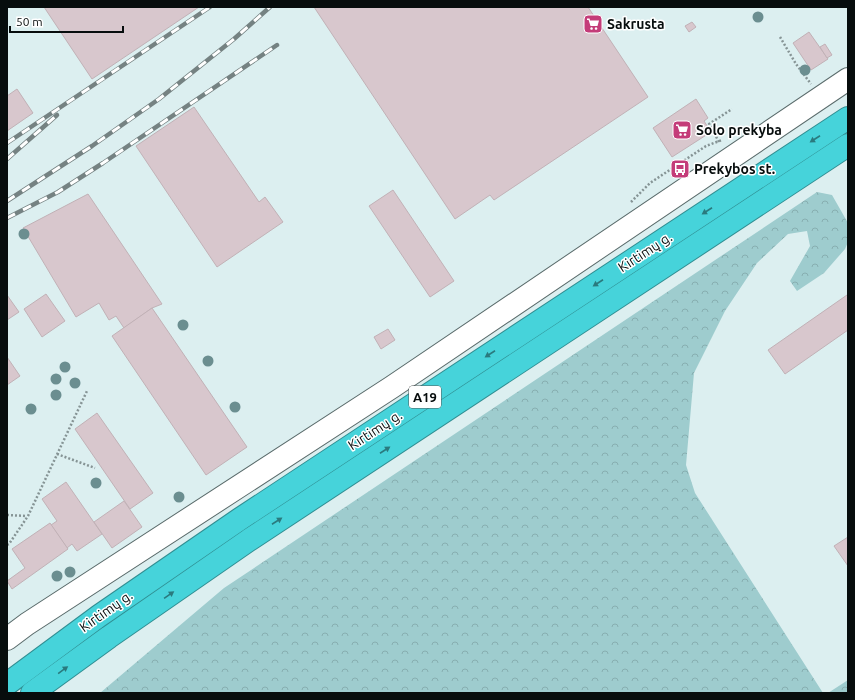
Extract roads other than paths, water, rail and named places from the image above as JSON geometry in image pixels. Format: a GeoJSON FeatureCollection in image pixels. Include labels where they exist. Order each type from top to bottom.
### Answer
{"type":"FeatureCollection","features":[{"type":"Feature","properties":{"kind":"highway","name":"Kirtimų g."},"geometry":{"type":"LineString","coordinates":[[7,684],[99,616],[240,519],[848,118]]}},
{"type":"Feature","properties":{"kind":"highway","name":"A19"},"geometry":{"type":"LineString","coordinates":[[32,693],[109,637],[249,540],[848,145]]}},
{"type":"Feature","properties":{"kind":"street","name":"Kirtimų g."},"geometry":{"type":"LineString","coordinates":[[7,639],[53,607],[392,387],[848,79]]}},
{"type":"Feature","properties":{"kind":"railway"},"geometry":{"type":"LineString","coordinates":[[7,143],[210,7]]}},
{"type":"Feature","properties":{"kind":"railway"},"geometry":{"type":"LineString","coordinates":[[7,201],[92,146],[159,99],[234,39],[270,7]]}},
{"type":"Feature","properties":{"kind":"railway"},"geometry":{"type":"LineString","coordinates":[[7,218],[58,192],[277,45]]}},
{"type":"Feature","properties":{"kind":"railway"},"geometry":{"type":"LineString","coordinates":[[7,159],[57,115]]}},
{"type":"Feature","properties":{"kind":"place","name":"Sakrusta"},"geometry":{"type":"Point","coordinates":[593,24]}},
{"type":"Feature","properties":{"kind":"place","name":"Solo prekyba"},"geometry":{"type":"Point","coordinates":[682,130]}},
{"type":"Feature","properties":{"kind":"place","name":"Prekybos st."},"geometry":{"type":"Point","coordinates":[680,169]}}]}
